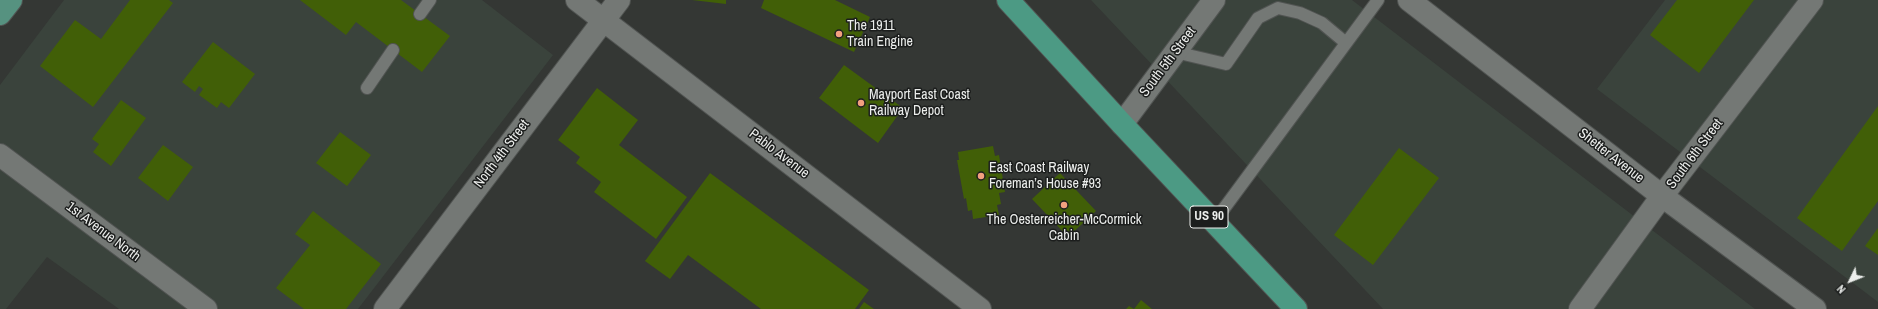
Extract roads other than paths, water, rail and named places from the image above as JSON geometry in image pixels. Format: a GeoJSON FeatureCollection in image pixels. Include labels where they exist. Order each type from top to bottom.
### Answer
{"type":"FeatureCollection","features":[{"type":"Feature","properties":{"kind":"highway","name":"US 90"},"geometry":{"type":"LineString","coordinates":[[1008,0],[1296,309]]}},
{"type":"Feature","properties":{"kind":"main road"},"geometry":{"type":"LineString","coordinates":[[0,14],[11,0]]}},
{"type":"Feature","properties":{"kind":"street","name":"Pablo Avenue"},"geometry":{"type":"LineString","coordinates":[[577,0],[980,309]]}},
{"type":"Feature","properties":{"kind":"street","name":"North 4th Street"},"geometry":{"type":"LineString","coordinates":[[385,309],[619,0]]}},
{"type":"Feature","properties":{"kind":"street","name":"South 5th Street"},"geometry":{"type":"LineString","coordinates":[[1122,124],[1214,0]]}},
{"type":"Feature","properties":{"kind":"street","name":"Shetter Avenue"},"geometry":{"type":"LineString","coordinates":[[1409,0],[1662,196],[1815,309]]}},
{"type":"Feature","properties":{"kind":"street","name":"South 6th Street"},"geometry":{"type":"LineString","coordinates":[[1580,309],[1662,196],[1812,0]]}},
{"type":"Feature","properties":{"kind":"street","name":"1st Avenue North"},"geometry":{"type":"LineString","coordinates":[[0,155],[206,309]]}},
{"type":"Feature","properties":{"kind":"lane"},"geometry":{"type":"LineString","coordinates":[[420,14],[430,0]]}},
{"type":"Feature","properties":{"kind":"lane"},"geometry":{"type":"LineString","coordinates":[[1214,222],[1378,0]]}},
{"type":"Feature","properties":{"kind":"lane"},"geometry":{"type":"LineString","coordinates":[[1175,52],[1226,64],[1258,18],[1278,8],[1300,13],[1322,24],[1346,44]]}},
{"type":"Feature","properties":{"kind":"lane"},"geometry":{"type":"LineString","coordinates":[[367,88],[393,50]]}},
{"type":"Feature","properties":{"kind":"place","name":"The 1911 Train Engine"},"geometry":{"type":"Point","coordinates":[839,34]}},
{"type":"Feature","properties":{"kind":"place","name":"Mayport East Coast Railway Depot"},"geometry":{"type":"Point","coordinates":[861,103]}},
{"type":"Feature","properties":{"kind":"place","name":"East Coast Railway Foreman’s House #93"},"geometry":{"type":"Point","coordinates":[981,176]}},
{"type":"Feature","properties":{"kind":"place","name":"The Oesterreicher-McCormick Cabin"},"geometry":{"type":"Point","coordinates":[1064,205]}}]}
